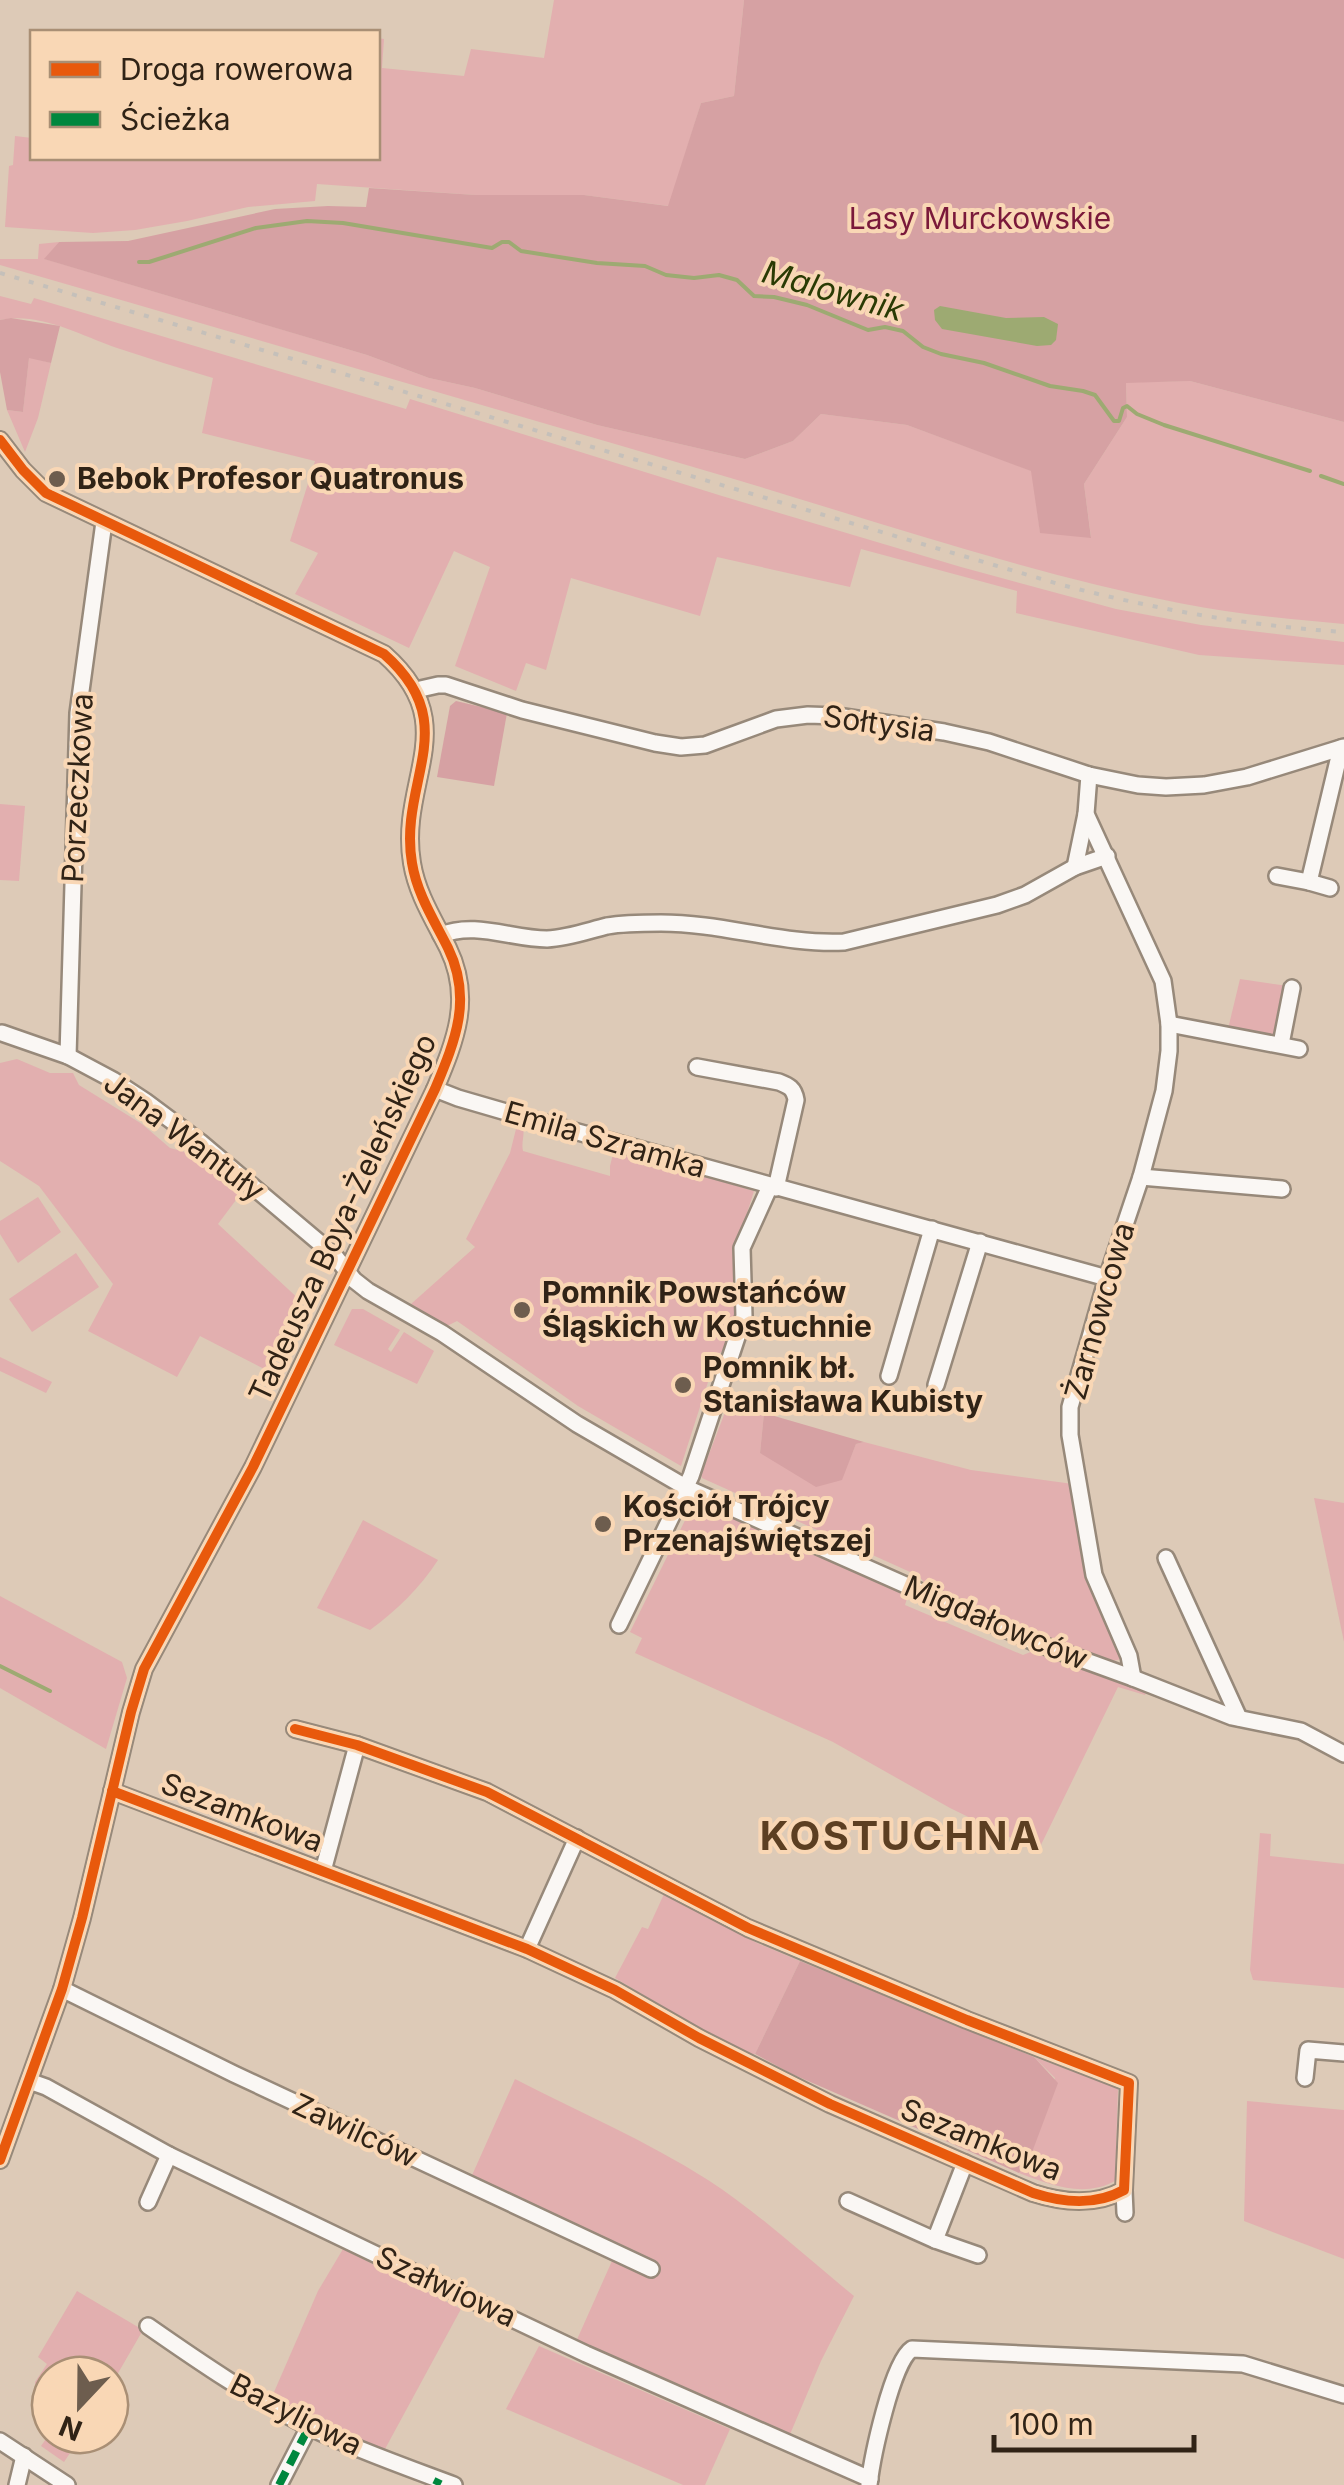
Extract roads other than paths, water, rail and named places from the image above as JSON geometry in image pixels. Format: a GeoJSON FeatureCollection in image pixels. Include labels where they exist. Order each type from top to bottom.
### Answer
{"type":"FeatureCollection","features":[{"type":"Feature","properties":{"kind":"street"},"geometry":{"type":"LineString","coordinates":[[0,440],[46,493],[384,654],[416,690]]}},
{"type":"Feature","properties":{"kind":"street","name":"Porzeczkowa"},"geometry":{"type":"LineString","coordinates":[[68,1056],[78,713],[104,522]]}},
{"type":"Feature","properties":{"kind":"street","name":"Sołtysia"},"geometry":{"type":"LineString","coordinates":[[416,690],[446,685],[522,710],[654,744],[681,747],[706,744],[776,719],[837,716],[989,742],[1088,775],[1138,785],[1204,785],[1247,778],[1343,747]]}},
{"type":"Feature","properties":{"kind":"street","name":"Tadeusza Boya-Żeleńskiego"},"geometry":{"type":"LineString","coordinates":[[0,2160],[62,1989],[144,1669],[253,1467],[435,1088],[457,1034],[460,1007],[454,961],[421,894],[412,865],[412,825],[425,734],[416,690]]}},
{"type":"Feature","properties":{"kind":"street"},"geometry":{"type":"LineString","coordinates":[[1308,882],[1343,747]]}},
{"type":"Feature","properties":{"kind":"street"},"geometry":{"type":"LineString","coordinates":[[1075,867],[1086,814],[1088,775]]}},
{"type":"Feature","properties":{"kind":"street","name":"Żarnowcowa"},"geometry":{"type":"LineString","coordinates":[[1086,814],[1162,981],[1169,1024],[1164,1090],[1070,1407],[1070,1435],[1094,1574],[1129,1656],[1133,1678]]}},
{"type":"Feature","properties":{"kind":"street"},"geometry":{"type":"LineString","coordinates":[[441,935],[470,929],[552,939],[609,926],[662,923],[704,925],[819,943],[844,942],[997,905],[1075,867],[1108,856]]}},
{"type":"Feature","properties":{"kind":"street"},"geometry":{"type":"LineString","coordinates":[[1277,876],[1330,888]]}},
{"type":"Feature","properties":{"kind":"street"},"geometry":{"type":"LineString","coordinates":[[1281,1044],[1292,988]]}},
{"type":"Feature","properties":{"kind":"street"},"geometry":{"type":"LineString","coordinates":[[1169,1024],[1298,1049]]}},
{"type":"Feature","properties":{"kind":"street","name":"Jana Wantuły"},"geometry":{"type":"LineString","coordinates":[[1,1032],[68,1056],[113,1080],[200,1142],[334,1255],[346,1271]]}},
{"type":"Feature","properties":{"kind":"street"},"geometry":{"type":"LineString","coordinates":[[619,1625],[687,1488],[744,1316],[742,1248],[773,1187],[796,1100],[789,1086],[778,1082],[696,1067]]}},
{"type":"Feature","properties":{"kind":"street","name":"Emila Szramka"},"geometry":{"type":"LineString","coordinates":[[435,1088],[510,1113],[1107,1278]]}},
{"type":"Feature","properties":{"kind":"street"},"geometry":{"type":"LineString","coordinates":[[1141,1176],[1282,1189]]}},
{"type":"Feature","properties":{"kind":"street"},"geometry":{"type":"LineString","coordinates":[[888,1376],[932,1229]]}},
{"type":"Feature","properties":{"kind":"street"},"geometry":{"type":"LineString","coordinates":[[936,1385],[980,1242]]}},
{"type":"Feature","properties":{"kind":"street","name":"Migdałowców"},"geometry":{"type":"LineString","coordinates":[[346,1271],[368,1290],[442,1333],[577,1424],[687,1488],[1034,1642],[1239,1718],[1301,1732],[1344,1754]]}},
{"type":"Feature","properties":{"kind":"street"},"geometry":{"type":"LineString","coordinates":[[1166,1558],[1239,1718]]}},
{"type":"Feature","properties":{"kind":"street"},"geometry":{"type":"LineString","coordinates":[[295,1728],[357,1745],[487,1792],[748,1928],[1129,2083],[1125,2213]]}},
{"type":"Feature","properties":{"kind":"street","name":"Sezamkowa"},"geometry":{"type":"LineString","coordinates":[[322,1871],[357,1745]]}},
{"type":"Feature","properties":{"kind":"street","name":"Sezamkowa"},"geometry":{"type":"LineString","coordinates":[[112,1791],[527,1949],[615,1990],[699,2038],[830,2104],[1033,2194],[1059,2201],[1109,2199],[1124,2190]]}},
{"type":"Feature","properties":{"kind":"street"},"geometry":{"type":"LineString","coordinates":[[527,1949],[577,1838]]}},
{"type":"Feature","properties":{"kind":"street","name":"Zawilców"},"geometry":{"type":"LineString","coordinates":[[62,1989],[234,2074],[651,2268]]}},
{"type":"Feature","properties":{"kind":"street"},"geometry":{"type":"LineString","coordinates":[[1306,2078],[1308,2050],[1344,2053]]}},
{"type":"Feature","properties":{"kind":"street","name":"Szałwiowa"},"geometry":{"type":"LineString","coordinates":[[29,2081],[169,2155],[586,2354],[869,2482],[888,2400],[903,2357],[912,2349],[1243,2364],[1344,2395]]}},
{"type":"Feature","properties":{"kind":"street"},"geometry":{"type":"LineString","coordinates":[[148,2202],[169,2155]]}},
{"type":"Feature","properties":{"kind":"street","name":"Sezamkowa"},"geometry":{"type":"LineString","coordinates":[[934,2240],[965,2162]]}},
{"type":"Feature","properties":{"kind":"street"},"geometry":{"type":"LineString","coordinates":[[848,2200],[934,2240],[978,2255]]}},
{"type":"Feature","properties":{"kind":"street","name":"Bazyliowa"},"geometry":{"type":"LineString","coordinates":[[148,2326],[209,2368],[309,2426],[443,2483]]}},
{"type":"Feature","properties":{"kind":"street"},"geometry":{"type":"LineString","coordinates":[[279,2485],[309,2426]]}},
{"type":"Feature","properties":{"kind":"street"},"geometry":{"type":"LineString","coordinates":[[0,2441],[67,2485]]}},
{"type":"Feature","properties":{"kind":"street"},"geometry":{"type":"LineString","coordinates":[[17,2485],[24,2456]]}},
{"type":"Feature","properties":{"kind":"waterway","name":"Malownik"},"geometry":{"type":"LineString","coordinates":[[139,262],[256,228],[307,221],[343,223],[492,248],[509,242],[521,251],[645,266],[666,275],[719,275],[737,280],[754,296],[807,305],[868,330],[885,327],[903,331],[923,347],[941,354],[1095,395],[1114,421],[1119,421],[1127,406],[1164,425],[1310,471]]}},
{"type":"Feature","properties":{"kind":"waterway","name":"Malownik"},"geometry":{"type":"LineString","coordinates":[[1321,476],[1344,484]]}},
{"type":"Feature","properties":{"kind":"waterway"},"geometry":{"type":"LineString","coordinates":[[0,1666],[50,1691]]}},
{"type":"Feature","properties":{"kind":"railway"},"geometry":{"type":"LineString","coordinates":[[0,273],[1062,585],[1202,615],[1344,632]]}},
{"type":"Feature","properties":{"kind":"place","name":"Bebok Profesor Quatronus"},"geometry":{"type":"Point","coordinates":[57,479]}},
{"type":"Feature","properties":{"kind":"place","name":"Pomnik Powstańców Śląskich w Kostuchnie"},"geometry":{"type":"Point","coordinates":[522,1310]}},
{"type":"Feature","properties":{"kind":"place","name":"Pomnik bł. Stanisława Kubisty"},"geometry":{"type":"Point","coordinates":[683,1385]}},
{"type":"Feature","properties":{"kind":"place","name":"Kościół Trójcy Przenajświętszej"},"geometry":{"type":"Point","coordinates":[603,1524]}},
{"type":"Feature","properties":{"kind":"district","name":"KOSTUCHNA"},"geometry":{"type":"Point","coordinates":[901,1836]}},
{"type":"Feature","properties":{"kind":"park label","name":"Lasy Murckowskie"},"geometry":{"type":"Point","coordinates":[980,219]}}]}
